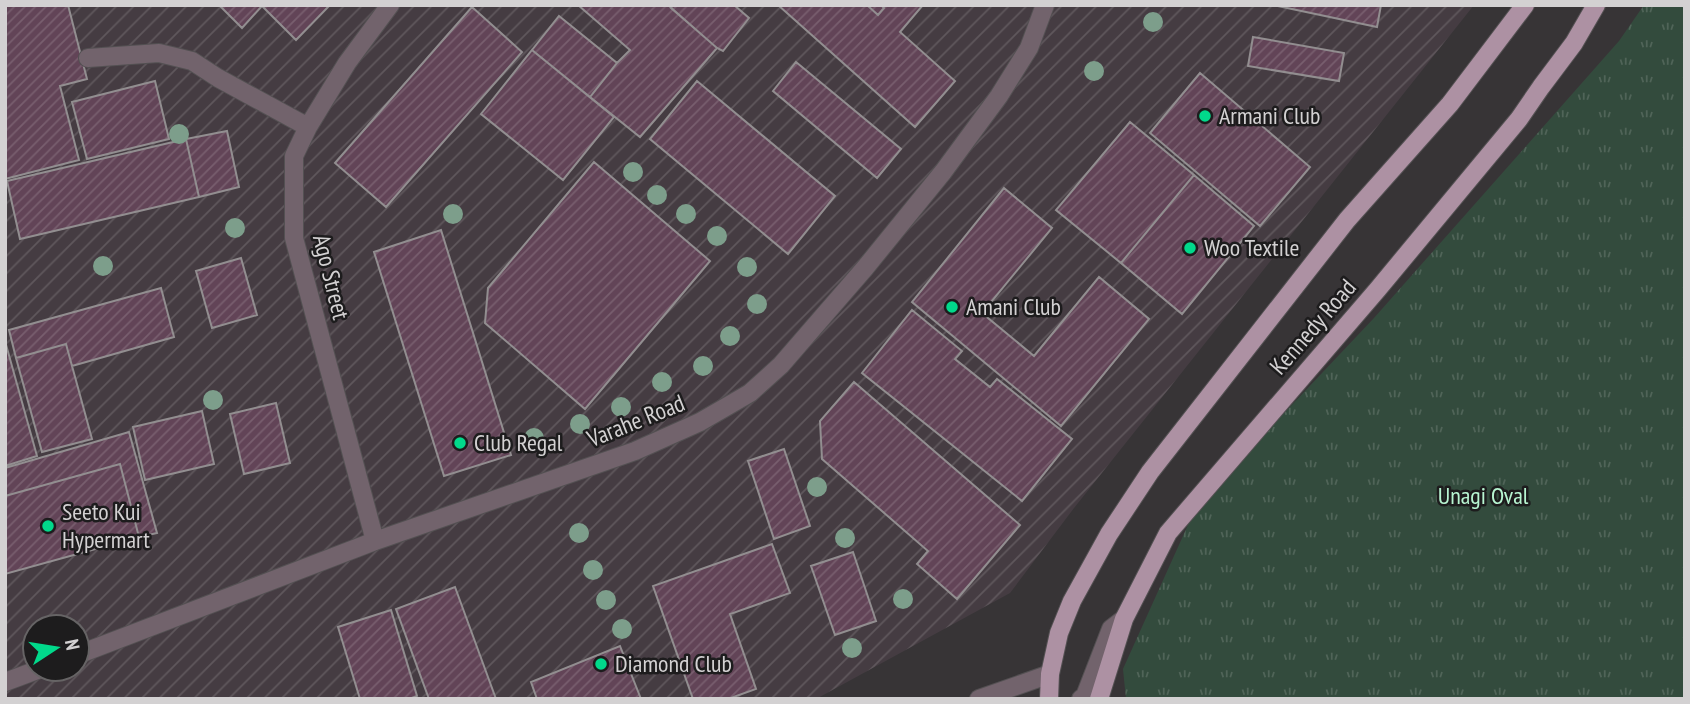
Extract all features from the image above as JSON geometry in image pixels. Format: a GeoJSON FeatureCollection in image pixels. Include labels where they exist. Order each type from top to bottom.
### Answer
{"type":"FeatureCollection","features":[{"type":"Feature","properties":{"kind":"main road","name":"Kennedy Road"},"geometry":{"type":"LineString","coordinates":[[1049,699],[1050,674],[1059,633],[1072,601],[1109,534],[1150,472],[1348,220],[1450,104],[1525,5]]}},
{"type":"Feature","properties":{"kind":"main road","name":"Kennedy Road"},"geometry":{"type":"LineString","coordinates":[[1099,699],[1124,619],[1168,533],[1378,289],[1519,119],[1574,43],[1597,5]]}},
{"type":"Feature","properties":{"kind":"main road"},"geometry":{"type":"LineString","coordinates":[[1574,43],[1610,5]]}},
{"type":"Feature","properties":{"kind":"street","name":"Ago Street"},"geometry":{"type":"LineString","coordinates":[[376,541],[294,237],[294,156],[346,63],[390,5]]}},
{"type":"Feature","properties":{"kind":"street","name":"Varahe Road"},"geometry":{"type":"LineString","coordinates":[[91,650],[376,541],[635,451],[700,422],[750,393],[781,365],[943,172],[999,96],[1029,48],[1045,5]]}},
{"type":"Feature","properties":{"kind":"street"},"geometry":{"type":"LineString","coordinates":[[88,58],[159,53],[192,61],[308,127]]}},
{"type":"Feature","properties":{"kind":"street"},"geometry":{"type":"LineString","coordinates":[[1081,699],[1111,629],[1124,619]]}},
{"type":"Feature","properties":{"kind":"street"},"geometry":{"type":"LineString","coordinates":[[979,699],[1050,674]]}},
{"type":"Feature","properties":{"kind":"shaded area"},"geometry":{"type":"Polygon","coordinates":[[[5,5],[1474,5],[1074,508],[1010,593],[816,699],[5,699],[5,5]]]}},
{"type":"Feature","properties":{"kind":"green space","name":"Unagi Oval"},"geometry":{"type":"Polygon","coordinates":[[[1644,5],[1685,5],[1685,699],[1126,699],[1123,669],[1197,505],[1374,318],[1619,41],[1644,5]]]}},
{"type":"Feature","properties":{"kind":"building"},"geometry":{"type":"Polygon","coordinates":[[[5,5],[68,5],[87,79],[60,86],[79,160],[5,179],[5,5]]]}},
{"type":"Feature","properties":{"kind":"building"},"geometry":{"type":"Polygon","coordinates":[[[219,5],[330,5],[296,40],[262,6],[242,28],[219,5]]]}},
{"type":"Feature","properties":{"kind":"building"},"geometry":{"type":"Polygon","coordinates":[[[578,5],[668,5],[717,48],[640,137],[590,97],[630,50],[578,5]]]}},
{"type":"Feature","properties":{"kind":"building"},"geometry":{"type":"Polygon","coordinates":[[[673,5],[734,5],[749,18],[723,51],[671,8],[673,5]]]}},
{"type":"Feature","properties":{"kind":"building"},"geometry":{"type":"Polygon","coordinates":[[[778,5],[867,5],[878,15],[884,8],[881,5],[923,5],[900,32],[955,81],[915,127],[778,5]]]}},
{"type":"Feature","properties":{"kind":"building"},"geometry":{"type":"Polygon","coordinates":[[[778,5],[923,5],[900,32],[955,81],[915,127],[778,5]]]}},
{"type":"Feature","properties":{"kind":"building"},"geometry":{"type":"Polygon","coordinates":[[[1273,5],[1381,5],[1377,27],[1273,5]]]}},
{"type":"Feature","properties":{"kind":"building"},"geometry":{"type":"Polygon","coordinates":[[[472,7],[522,52],[386,207],[335,163],[472,7]]]}},
{"type":"Feature","properties":{"kind":"building"},"geometry":{"type":"Polygon","coordinates":[[[559,16],[617,63],[590,97],[532,50],[559,16]]]}},
{"type":"Feature","properties":{"kind":"building"},"geometry":{"type":"Polygon","coordinates":[[[1253,37],[1344,53],[1339,81],[1248,66],[1253,37]]]}},
{"type":"Feature","properties":{"kind":"building"},"geometry":{"type":"Polygon","coordinates":[[[532,50],[614,117],[563,180],[481,114],[532,50]]]}},
{"type":"Feature","properties":{"kind":"building"},"geometry":{"type":"Polygon","coordinates":[[[796,62],[901,149],[877,178],[773,91],[796,62]]]}},
{"type":"Feature","properties":{"kind":"building"},"geometry":{"type":"Polygon","coordinates":[[[1200,73],[1310,167],[1260,226],[1150,133],[1200,73]]]}},
{"type":"Feature","properties":{"kind":"building"},"geometry":{"type":"Polygon","coordinates":[[[155,81],[169,139],[87,159],[72,102],[155,81]]]}},
{"type":"Feature","properties":{"kind":"building"},"geometry":{"type":"Polygon","coordinates":[[[697,81],[835,196],[788,254],[650,139],[697,81]]]}},
{"type":"Feature","properties":{"kind":"building"},"geometry":{"type":"Polygon","coordinates":[[[1130,122],[1194,175],[1121,263],[1056,210],[1130,122]]]}},
{"type":"Feature","properties":{"kind":"building"},"geometry":{"type":"Polygon","coordinates":[[[227,131],[239,187],[199,197],[186,139],[227,131]]]}},
{"type":"Feature","properties":{"kind":"building"},"geometry":{"type":"Polygon","coordinates":[[[186,139],[199,197],[20,239],[7,181],[186,139]]]}},
{"type":"Feature","properties":{"kind":"building"},"geometry":{"type":"Polygon","coordinates":[[[594,162],[710,261],[585,409],[485,323],[488,288],[594,162]]]}},
{"type":"Feature","properties":{"kind":"building"},"geometry":{"type":"Polygon","coordinates":[[[1194,175],[1254,226],[1182,314],[1121,263],[1194,175]]]}},
{"type":"Feature","properties":{"kind":"building","name":"Amani Club"},"geometry":{"type":"Polygon","coordinates":[[[1004,188],[1052,228],[982,313],[1034,356],[1099,277],[1149,319],[1061,426],[912,302],[1004,188]]]}},
{"type":"Feature","properties":{"kind":"building"},"geometry":{"type":"Polygon","coordinates":[[[441,230],[511,455],[444,476],[374,252],[441,230]]]}},
{"type":"Feature","properties":{"kind":"building"},"geometry":{"type":"Polygon","coordinates":[[[241,258],[257,315],[212,328],[196,271],[241,258]]]}},
{"type":"Feature","properties":{"kind":"building"},"geometry":{"type":"Polygon","coordinates":[[[161,288],[174,337],[72,366],[66,344],[16,358],[9,330],[161,288]]]}},
{"type":"Feature","properties":{"kind":"building"},"geometry":{"type":"Polygon","coordinates":[[[912,310],[962,351],[955,359],[990,387],[997,379],[1072,439],[1022,501],[862,373],[912,310]]]}},
{"type":"Feature","properties":{"kind":"building"},"geometry":{"type":"Polygon","coordinates":[[[5,341],[37,456],[5,466],[5,341]]]}},
{"type":"Feature","properties":{"kind":"building"},"geometry":{"type":"Polygon","coordinates":[[[66,344],[92,439],[42,452],[16,358],[66,344]]]}},
{"type":"Feature","properties":{"kind":"building"},"geometry":{"type":"Polygon","coordinates":[[[854,382],[1020,525],[957,599],[917,564],[928,551],[822,459],[820,421],[854,382]]]}},
{"type":"Feature","properties":{"kind":"building"},"geometry":{"type":"Polygon","coordinates":[[[276,403],[290,463],[244,474],[230,414],[276,403]]]}},
{"type":"Feature","properties":{"kind":"building"},"geometry":{"type":"Polygon","coordinates":[[[202,411],[214,464],[145,480],[133,427],[202,411]]]}},
{"type":"Feature","properties":{"kind":"building"},"geometry":{"type":"Polygon","coordinates":[[[129,432],[157,533],[139,537],[120,464],[5,496],[5,468],[129,432]]]}},
{"type":"Feature","properties":{"kind":"building"},"geometry":{"type":"Polygon","coordinates":[[[784,449],[810,526],[774,539],[748,461],[784,449]]]}},
{"type":"Feature","properties":{"kind":"building"},"geometry":{"type":"Polygon","coordinates":[[[120,464],[139,537],[5,574],[5,496],[120,464]]]}},
{"type":"Feature","properties":{"kind":"building"},"geometry":{"type":"Polygon","coordinates":[[[772,544],[790,593],[730,614],[756,689],[728,699],[693,699],[653,586],[772,544]]]}},
{"type":"Feature","properties":{"kind":"building"},"geometry":{"type":"Polygon","coordinates":[[[853,552],[876,621],[835,635],[811,566],[853,552]]]}},
{"type":"Feature","properties":{"kind":"building"},"geometry":{"type":"Polygon","coordinates":[[[455,587],[496,699],[429,699],[396,609],[455,587]]]}},
{"type":"Feature","properties":{"kind":"building"},"geometry":{"type":"Polygon","coordinates":[[[391,610],[417,696],[409,699],[360,699],[338,627],[391,610]]]}},
{"type":"Feature","properties":{"kind":"building","name":"Diamond Club"},"geometry":{"type":"Polygon","coordinates":[[[620,646],[641,699],[537,699],[531,682],[620,646]]]}},
{"type":"Feature","properties":{"kind":"place","name":"Armani Club"},"geometry":{"type":"Point","coordinates":[1205,116]}},
{"type":"Feature","properties":{"kind":"place","name":"Woo Textile"},"geometry":{"type":"Point","coordinates":[1190,248]}},
{"type":"Feature","properties":{"kind":"place","name":"Amani Club"},"geometry":{"type":"Point","coordinates":[952,307]}},
{"type":"Feature","properties":{"kind":"place","name":"Club Regal"},"geometry":{"type":"Point","coordinates":[460,443]}},
{"type":"Feature","properties":{"kind":"place","name":"Seeto Kui Hypermart"},"geometry":{"type":"Point","coordinates":[48,526]}},
{"type":"Feature","properties":{"kind":"place","name":"Diamond Club"},"geometry":{"type":"Point","coordinates":[601,664]}}]}
